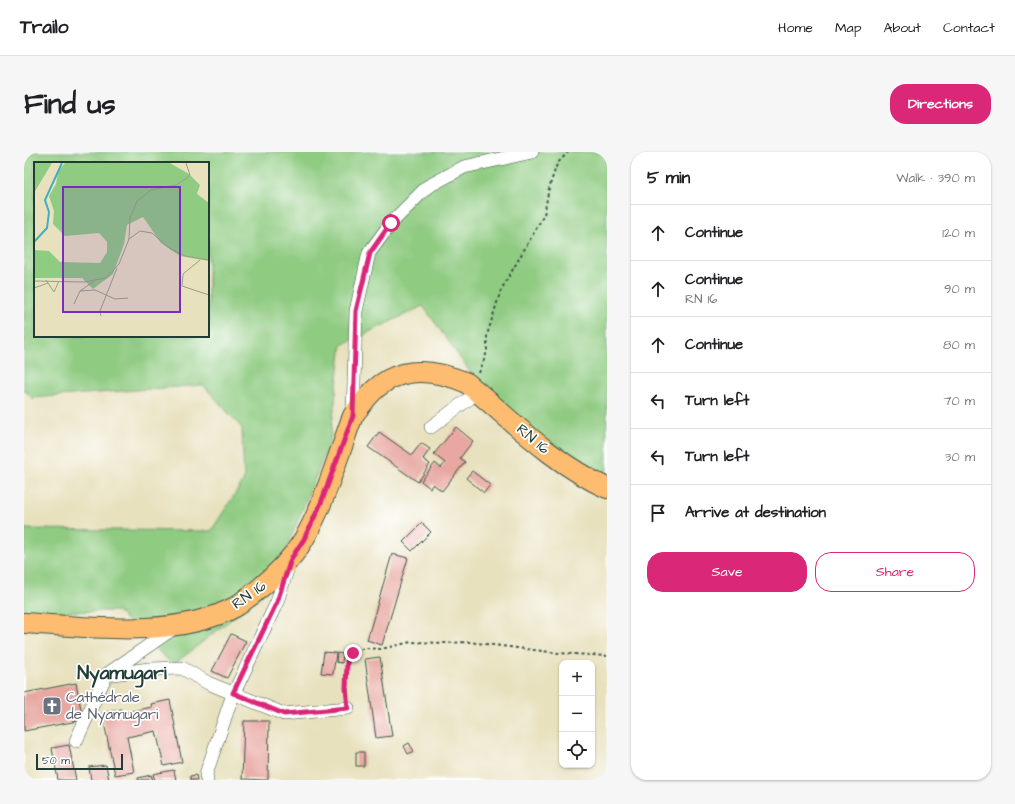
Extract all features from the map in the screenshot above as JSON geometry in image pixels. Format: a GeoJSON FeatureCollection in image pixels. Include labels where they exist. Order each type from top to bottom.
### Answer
{"type":"FeatureCollection","features":[{"type":"Feature","properties":{"kind":"main road","name":"RN 16"},"geometry":{"type":"LineString","coordinates":[[24,623],[129,628],[177,625],[203,620],[236,606],[268,582],[291,559],[304,539],[321,503],[353,416],[368,396],[387,380],[406,373],[432,373],[451,376],[467,383],[554,457],[596,483],[607,488]]}},
{"type":"Feature","properties":{"kind":"street"},"geometry":{"type":"LineString","coordinates":[[353,416],[356,311],[370,253],[391,223],[427,187],[464,167],[532,152]]}},
{"type":"Feature","properties":{"kind":"street"},"geometry":{"type":"LineString","coordinates":[[431,427],[478,392]]}},
{"type":"Feature","properties":{"kind":"street"},"geometry":{"type":"LineString","coordinates":[[207,780],[206,774],[233,693],[277,602],[291,559]]}},
{"type":"Feature","properties":{"kind":"street"},"geometry":{"type":"LineString","coordinates":[[76,741],[106,675],[177,625]]}},
{"type":"Feature","properties":{"kind":"street"},"geometry":{"type":"LineString","coordinates":[[106,675],[149,669],[182,668],[208,683],[284,714],[348,708]]}},
{"type":"Feature","properties":{"kind":"path"},"geometry":{"type":"LineString","coordinates":[[478,392],[479,371],[487,352],[487,335],[501,290],[544,215],[549,188],[557,164],[568,152]]}},
{"type":"Feature","properties":{"kind":"path"},"geometry":{"type":"LineString","coordinates":[[348,708],[346,688],[347,662],[353,653],[364,648],[380,649],[411,642],[469,642],[558,653],[607,656]]}},
{"type":"Feature","properties":{"kind":"green space"},"geometry":{"type":"Polygon","coordinates":[[[24,152],[607,152],[607,498],[513,432],[423,306],[342,345],[330,441],[271,588],[173,665],[117,611],[24,612],[24,529],[211,531],[244,480],[242,428],[203,385],[32,398],[24,390],[24,152]]]}},
{"type":"Feature","properties":{"kind":"building"},"geometry":{"type":"Polygon","coordinates":[[[456,427],[473,441],[460,458],[465,462],[442,491],[433,484],[430,488],[421,481],[435,463],[441,468],[445,463],[434,454],[456,427]]]}},
{"type":"Feature","properties":{"kind":"building"},"geometry":{"type":"Polygon","coordinates":[[[379,432],[412,455],[421,443],[430,449],[423,459],[430,464],[418,482],[368,447],[379,432]]]}},
{"type":"Feature","properties":{"kind":"building"},"geometry":{"type":"Polygon","coordinates":[[[472,471],[490,485],[484,493],[466,478],[472,471]]]}},
{"type":"Feature","properties":{"kind":"building"},"geometry":{"type":"Polygon","coordinates":[[[422,523],[431,532],[412,551],[403,542],[422,523]]]}},
{"type":"Feature","properties":{"kind":"building"},"geometry":{"type":"Polygon","coordinates":[[[392,554],[408,558],[382,645],[367,640],[392,554]]]}},
{"type":"Feature","properties":{"kind":"building"},"geometry":{"type":"Polygon","coordinates":[[[231,634],[246,641],[227,678],[212,671],[231,634]]]}},
{"type":"Feature","properties":{"kind":"building"},"geometry":{"type":"Polygon","coordinates":[[[324,652],[336,653],[333,674],[321,673],[324,652]]]}},
{"type":"Feature","properties":{"kind":"building"},"geometry":{"type":"Polygon","coordinates":[[[337,653],[343,654],[342,663],[336,662],[337,653]]]}},
{"type":"Feature","properties":{"kind":"building"},"geometry":{"type":"Polygon","coordinates":[[[380,657],[392,736],[376,738],[365,659],[380,657]]]}},
{"type":"Feature","properties":{"kind":"building","name":"Cathédrale de Nyamugari"},"geometry":{"type":"Polygon","coordinates":[[[76,683],[83,720],[24,731],[24,693],[76,683]]]}},
{"type":"Feature","properties":{"kind":"building"},"geometry":{"type":"Polygon","coordinates":[[[170,700],[182,762],[164,766],[156,731],[127,737],[134,772],[115,775],[102,713],[121,709],[122,713],[152,707],[151,704],[170,700]]]}},
{"type":"Feature","properties":{"kind":"building"},"geometry":{"type":"Polygon","coordinates":[[[244,721],[269,721],[268,780],[242,779],[244,721]]]}},
{"type":"Feature","properties":{"kind":"building"},"geometry":{"type":"Polygon","coordinates":[[[409,743],[414,751],[408,754],[404,746],[409,743]]]}},
{"type":"Feature","properties":{"kind":"building"},"geometry":{"type":"Polygon","coordinates":[[[69,745],[76,780],[58,780],[52,748],[69,745]]]}},
{"type":"Feature","properties":{"kind":"building"},"geometry":{"type":"Polygon","coordinates":[[[356,752],[364,752],[364,766],[356,766],[356,752]]]}},
{"type":"Feature","properties":{"kind":"building"},"geometry":{"type":"Polygon","coordinates":[[[106,765],[109,780],[91,780],[89,767],[106,765]]]}},
{"type":"Feature","properties":{"kind":"building"},"geometry":{"type":"Polygon","coordinates":[[[174,770],[176,780],[155,780],[153,774],[174,770]]]}},
{"type":"Feature","properties":{"kind":"building"},"geometry":{"type":"Polygon","coordinates":[[[151,775],[153,780],[138,780],[138,778],[151,775]]]}},
{"type":"Feature","properties":{"kind":"building"},"geometry":{"type":"Polygon","coordinates":[[[196,775],[197,780],[191,780],[190,776],[196,775]]]}},
{"type":"Feature","properties":{"kind":"place","name":"Cathédrale de Nyamugari"},"geometry":{"type":"Point","coordinates":[52,706]}},
{"type":"Feature","properties":{"kind":"district","name":"Nyamugari"},"geometry":{"type":"Point","coordinates":[122,673]}},
{"type":"Feature","properties":{"kind":"route"},"geometry":{"type":"LineString","coordinates":[[353,653],[347,662],[346,672],[348,708],[284,714],[233,693],[277,602],[291,559],[304,539],[321,503],[353,416],[356,311],[370,253],[391,223]]}}]}
